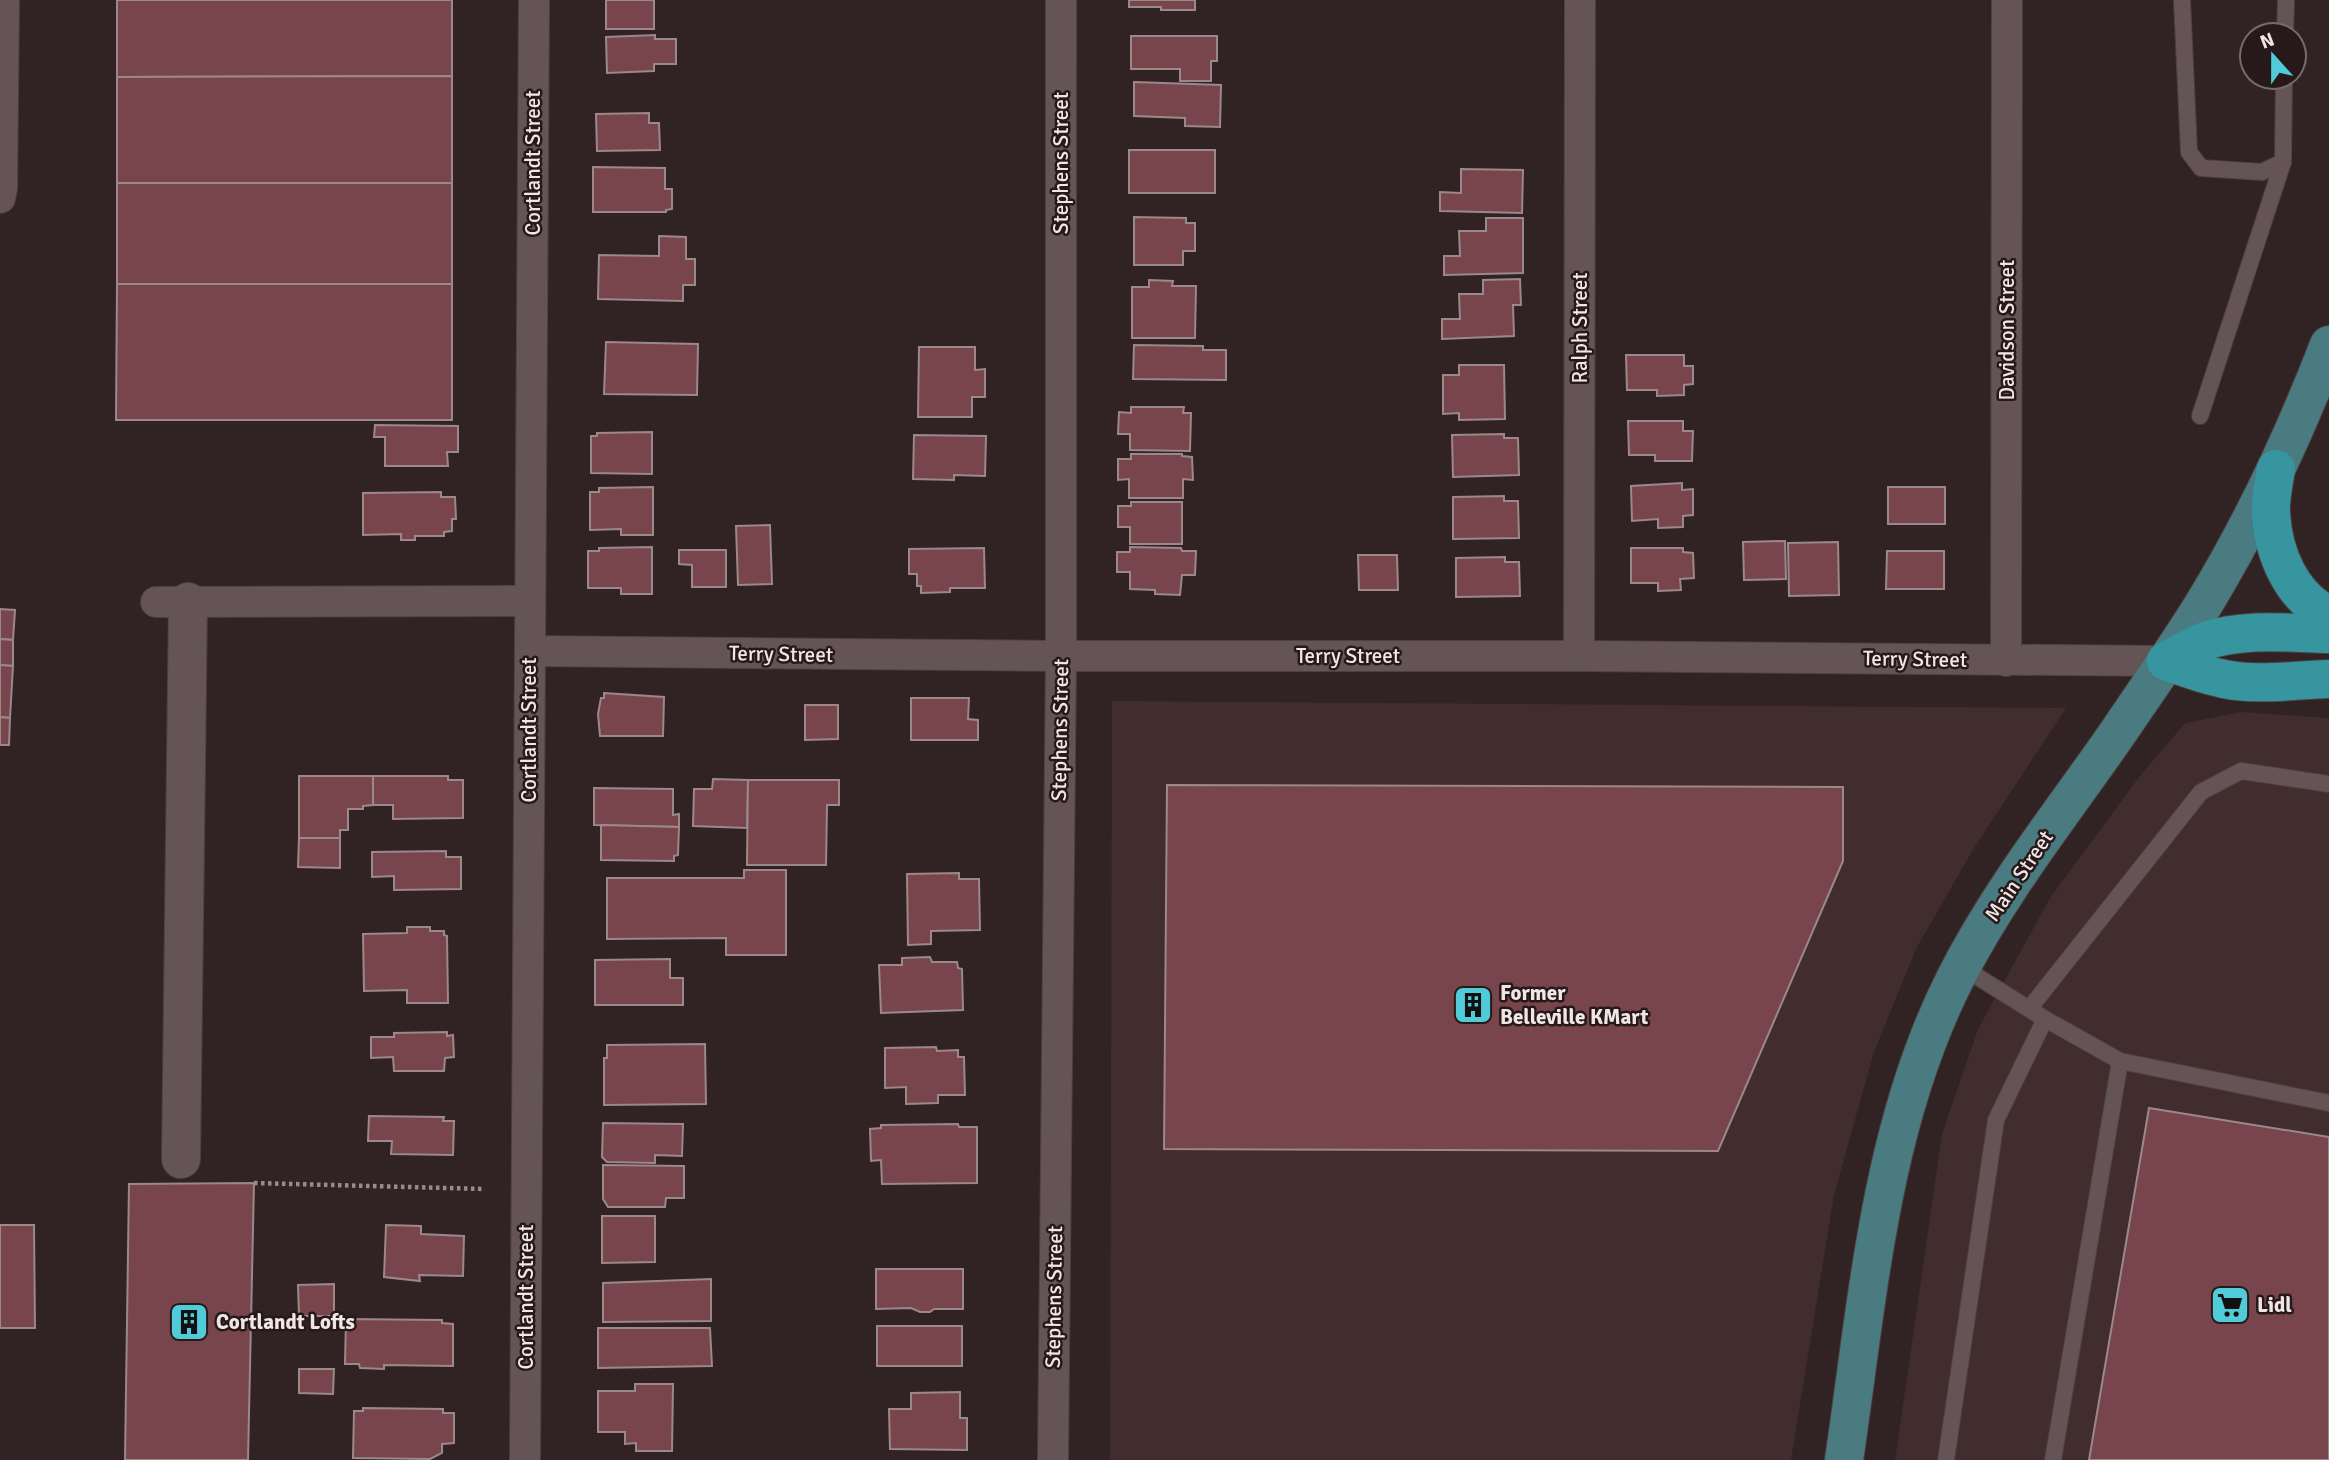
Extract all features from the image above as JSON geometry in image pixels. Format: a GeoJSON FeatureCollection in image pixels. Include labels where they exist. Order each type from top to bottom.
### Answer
{"type":"FeatureCollection","features":[{"type":"Feature","properties":{"kind":"highway"},"geometry":{"type":"LineString","coordinates":[[2276,469],[2270,512],[2276,549],[2290,580],[2316,608],[2329,615]]}},
{"type":"Feature","properties":{"kind":"highway"},"geometry":{"type":"LineString","coordinates":[[2166,661],[2204,642],[2233,634],[2262,632],[2329,635]]}},
{"type":"Feature","properties":{"kind":"highway"},"geometry":{"type":"LineString","coordinates":[[2166,661],[2227,680],[2259,682],[2329,679]]}},
{"type":"Feature","properties":{"kind":"main road","name":"Main Street"},"geometry":{"type":"LineString","coordinates":[[1844,1460],[1879,1222],[1900,1124],[1923,1056],[1962,967],[1996,906],[2166,661],[2241,539],[2276,469],[2329,345]]}},
{"type":"Feature","properties":{"kind":"street"},"geometry":{"type":"LineString","coordinates":[[0,198],[4,0]]}},
{"type":"Feature","properties":{"kind":"street","name":"Cortlandt Street"},"geometry":{"type":"LineString","coordinates":[[525,1460],[534,0]]}},
{"type":"Feature","properties":{"kind":"street","name":"Stephens Street"},"geometry":{"type":"LineString","coordinates":[[1053,1460],[1061,656],[1061,0]]}},
{"type":"Feature","properties":{"kind":"street","name":"Ralph Street"},"geometry":{"type":"LineString","coordinates":[[1579,656],[1580,0]]}},
{"type":"Feature","properties":{"kind":"street","name":"Davidson Street"},"geometry":{"type":"LineString","coordinates":[[2007,0],[2007,660]]}},
{"type":"Feature","properties":{"kind":"street"},"geometry":{"type":"LineString","coordinates":[[181,1159],[172,602],[530,601]]}},
{"type":"Feature","properties":{"kind":"street","name":"Terry Street"},"geometry":{"type":"LineString","coordinates":[[530,652],[2166,661]]}},
{"type":"Feature","properties":{"kind":"lane"},"geometry":{"type":"LineString","coordinates":[[2182,0],[2189,152],[2201,168],[2262,172],[2283,162]]}},
{"type":"Feature","properties":{"kind":"lane"},"geometry":{"type":"LineString","coordinates":[[2285,21],[2286,0]]}},
{"type":"Feature","properties":{"kind":"lane"},"geometry":{"type":"LineString","coordinates":[[2200,416],[2283,162],[2284,91]]}},
{"type":"Feature","properties":{"kind":"lane"},"geometry":{"type":"LineString","coordinates":[[2029,1009],[2201,792],[2241,771],[2329,784]]}},
{"type":"Feature","properties":{"kind":"lane"},"geometry":{"type":"LineString","coordinates":[[1962,967],[2045,1019],[2120,1060],[2329,1103]]}},
{"type":"Feature","properties":{"kind":"lane"},"geometry":{"type":"LineString","coordinates":[[1946,1460],[1996,1120],[2045,1019]]}},
{"type":"Feature","properties":{"kind":"lane"},"geometry":{"type":"LineString","coordinates":[[2053,1460],[2120,1060]]}},
{"type":"Feature","properties":{"kind":"path"},"geometry":{"type":"LineString","coordinates":[[254,1183],[485,1189]]}},
{"type":"Feature","properties":{"kind":"shaded area"},"geometry":{"type":"Polygon","coordinates":[[[1112,701],[2066,708],[1974,848],[1916,949],[1874,1052],[1834,1195],[1791,1460],[1110,1460],[1112,701]]]}},
{"type":"Feature","properties":{"kind":"shaded area"},"geometry":{"type":"Polygon","coordinates":[[[2241,712],[2329,718],[2329,1460],[1895,1460],[1942,1134],[1978,1029],[2050,898],[2139,777],[2185,723],[2241,712]]]}},
{"type":"Feature","properties":{"kind":"building"},"geometry":{"type":"Polygon","coordinates":[[[117,0],[452,0],[452,76],[117,77],[117,0]]]}},
{"type":"Feature","properties":{"kind":"building"},"geometry":{"type":"Polygon","coordinates":[[[606,0],[654,0],[654,29],[606,29],[606,0]]]}},
{"type":"Feature","properties":{"kind":"building"},"geometry":{"type":"Polygon","coordinates":[[[1129,0],[1195,0],[1195,10],[1129,7],[1129,0]]]}},
{"type":"Feature","properties":{"kind":"building"},"geometry":{"type":"Polygon","coordinates":[[[655,35],[655,39],[676,39],[676,64],[654,64],[654,71],[607,73],[606,37],[655,35]]]}},
{"type":"Feature","properties":{"kind":"building"},"geometry":{"type":"Polygon","coordinates":[[[1131,36],[1217,36],[1217,61],[1211,61],[1211,81],[1180,81],[1180,69],[1131,69],[1131,36]]]}},
{"type":"Feature","properties":{"kind":"building"},"geometry":{"type":"Polygon","coordinates":[[[452,76],[452,183],[117,183],[117,77],[452,76]]]}},
{"type":"Feature","properties":{"kind":"building"},"geometry":{"type":"Polygon","coordinates":[[[1134,82],[1221,85],[1220,127],[1185,126],[1185,118],[1134,116],[1134,82]]]}},
{"type":"Feature","properties":{"kind":"building"},"geometry":{"type":"Polygon","coordinates":[[[649,113],[649,123],[659,123],[660,150],[597,151],[596,114],[649,113]]]}},
{"type":"Feature","properties":{"kind":"building"},"geometry":{"type":"Polygon","coordinates":[[[1129,150],[1215,150],[1215,193],[1129,193],[1129,150]]]}},
{"type":"Feature","properties":{"kind":"building"},"geometry":{"type":"Polygon","coordinates":[[[593,167],[665,168],[665,189],[672,189],[672,209],[666,212],[593,212],[593,167]]]}},
{"type":"Feature","properties":{"kind":"building"},"geometry":{"type":"Polygon","coordinates":[[[1461,169],[1523,170],[1522,213],[1440,211],[1440,192],[1461,193],[1461,169]]]}},
{"type":"Feature","properties":{"kind":"building"},"geometry":{"type":"Polygon","coordinates":[[[117,183],[452,183],[452,284],[117,284],[117,183]]]}},
{"type":"Feature","properties":{"kind":"building"},"geometry":{"type":"Polygon","coordinates":[[[1134,217],[1186,218],[1186,223],[1195,223],[1195,251],[1183,251],[1183,265],[1134,265],[1134,217]]]}},
{"type":"Feature","properties":{"kind":"building"},"geometry":{"type":"Polygon","coordinates":[[[1486,218],[1523,218],[1523,273],[1444,275],[1444,256],[1460,256],[1459,231],[1486,231],[1486,218]]]}},
{"type":"Feature","properties":{"kind":"building"},"geometry":{"type":"Polygon","coordinates":[[[659,236],[686,237],[686,259],[695,259],[695,285],[683,285],[683,301],[598,299],[599,255],[659,256],[659,236]]]}},
{"type":"Feature","properties":{"kind":"building"},"geometry":{"type":"Polygon","coordinates":[[[1520,279],[1521,305],[1513,305],[1514,336],[1442,339],[1442,319],[1460,319],[1459,294],[1483,294],[1483,280],[1520,279]]]}},
{"type":"Feature","properties":{"kind":"building"},"geometry":{"type":"Polygon","coordinates":[[[1149,280],[1173,281],[1172,286],[1196,286],[1195,338],[1132,338],[1132,287],[1149,287],[1149,280]]]}},
{"type":"Feature","properties":{"kind":"building"},"geometry":{"type":"Polygon","coordinates":[[[117,284],[452,284],[452,420],[116,420],[117,284]]]}},
{"type":"Feature","properties":{"kind":"building"},"geometry":{"type":"Polygon","coordinates":[[[606,342],[698,344],[697,395],[604,394],[606,342]]]}},
{"type":"Feature","properties":{"kind":"building"},"geometry":{"type":"Polygon","coordinates":[[[1134,345],[1203,346],[1203,350],[1226,350],[1226,380],[1133,379],[1134,345]]]}},
{"type":"Feature","properties":{"kind":"building"},"geometry":{"type":"Polygon","coordinates":[[[919,347],[975,347],[975,370],[985,369],[985,397],[972,397],[972,417],[918,417],[919,347]]]}},
{"type":"Feature","properties":{"kind":"building"},"geometry":{"type":"Polygon","coordinates":[[[1626,355],[1684,355],[1684,366],[1693,366],[1693,384],[1684,385],[1684,395],[1657,396],[1657,390],[1627,390],[1626,355]]]}},
{"type":"Feature","properties":{"kind":"building"},"geometry":{"type":"Polygon","coordinates":[[[1459,365],[1504,365],[1505,419],[1459,420],[1459,413],[1443,414],[1443,375],[1459,375],[1459,365]]]}},
{"type":"Feature","properties":{"kind":"building"},"geometry":{"type":"Polygon","coordinates":[[[1131,407],[1184,407],[1183,413],[1191,413],[1190,451],[1130,450],[1130,434],[1118,434],[1119,412],[1131,413],[1131,407]]]}},
{"type":"Feature","properties":{"kind":"building"},"geometry":{"type":"Polygon","coordinates":[[[1628,421],[1683,421],[1683,431],[1693,431],[1692,461],[1655,461],[1655,455],[1629,455],[1628,421]]]}},
{"type":"Feature","properties":{"kind":"building"},"geometry":{"type":"Polygon","coordinates":[[[375,425],[458,426],[458,452],[447,452],[448,466],[385,466],[385,437],[374,437],[375,425]]]}},
{"type":"Feature","properties":{"kind":"building"},"geometry":{"type":"Polygon","coordinates":[[[652,432],[652,474],[591,473],[591,436],[597,436],[597,433],[652,432]]]}},
{"type":"Feature","properties":{"kind":"building"},"geometry":{"type":"Polygon","coordinates":[[[1504,434],[1504,438],[1518,438],[1519,475],[1453,477],[1452,435],[1504,434]]]}},
{"type":"Feature","properties":{"kind":"building"},"geometry":{"type":"Polygon","coordinates":[[[914,435],[986,436],[985,476],[954,475],[954,480],[913,479],[914,435]]]}},
{"type":"Feature","properties":{"kind":"building"},"geometry":{"type":"Polygon","coordinates":[[[1131,454],[1182,454],[1192,457],[1193,480],[1183,479],[1183,498],[1129,498],[1129,479],[1118,480],[1118,459],[1131,459],[1131,454]]]}},
{"type":"Feature","properties":{"kind":"building"},"geometry":{"type":"Polygon","coordinates":[[[1682,483],[1682,490],[1693,489],[1693,515],[1683,516],[1683,527],[1658,528],[1658,519],[1632,521],[1631,486],[1682,483]]]}},
{"type":"Feature","properties":{"kind":"building"},"geometry":{"type":"Polygon","coordinates":[[[653,487],[653,535],[621,535],[621,529],[590,530],[590,492],[599,492],[599,488],[653,487]]]}},
{"type":"Feature","properties":{"kind":"building"},"geometry":{"type":"Polygon","coordinates":[[[1888,487],[1945,487],[1945,524],[1888,524],[1888,487]]]}},
{"type":"Feature","properties":{"kind":"building"},"geometry":{"type":"Polygon","coordinates":[[[441,492],[441,497],[455,497],[456,519],[452,519],[452,531],[444,532],[444,536],[415,536],[415,540],[401,540],[401,534],[363,535],[363,493],[441,492]]]}},
{"type":"Feature","properties":{"kind":"building"},"geometry":{"type":"Polygon","coordinates":[[[1504,496],[1504,501],[1518,501],[1519,538],[1453,539],[1453,497],[1504,496]]]}},
{"type":"Feature","properties":{"kind":"building"},"geometry":{"type":"Polygon","coordinates":[[[1131,502],[1182,502],[1182,544],[1130,544],[1130,527],[1118,527],[1118,506],[1131,506],[1131,502]]]}},
{"type":"Feature","properties":{"kind":"building"},"geometry":{"type":"Polygon","coordinates":[[[770,525],[772,584],[738,585],[736,526],[770,525]]]}},
{"type":"Feature","properties":{"kind":"building"},"geometry":{"type":"Polygon","coordinates":[[[1785,541],[1786,579],[1744,580],[1743,542],[1785,541]]]}},
{"type":"Feature","properties":{"kind":"building"},"geometry":{"type":"Polygon","coordinates":[[[1838,542],[1839,595],[1789,596],[1788,543],[1838,542]]]}},
{"type":"Feature","properties":{"kind":"building"},"geometry":{"type":"Polygon","coordinates":[[[652,547],[652,594],[621,594],[621,588],[588,588],[588,551],[599,551],[599,548],[652,547]]]}},
{"type":"Feature","properties":{"kind":"building"},"geometry":{"type":"Polygon","coordinates":[[[1130,547],[1196,551],[1195,575],[1182,575],[1180,595],[1130,589],[1130,572],[1117,572],[1117,552],[1130,552],[1130,547]]]}},
{"type":"Feature","properties":{"kind":"building"},"geometry":{"type":"Polygon","coordinates":[[[984,548],[985,588],[950,588],[950,592],[921,593],[921,586],[917,586],[917,574],[909,574],[909,549],[984,548]]]}},
{"type":"Feature","properties":{"kind":"building"},"geometry":{"type":"Polygon","coordinates":[[[1631,548],[1683,548],[1683,552],[1693,553],[1694,578],[1680,579],[1681,590],[1658,591],[1658,583],[1631,583],[1631,548]]]}},
{"type":"Feature","properties":{"kind":"building"},"geometry":{"type":"Polygon","coordinates":[[[679,550],[726,550],[726,587],[692,587],[692,565],[679,564],[679,550]]]}},
{"type":"Feature","properties":{"kind":"building"},"geometry":{"type":"Polygon","coordinates":[[[1887,551],[1944,551],[1944,589],[1886,589],[1887,551]]]}},
{"type":"Feature","properties":{"kind":"building"},"geometry":{"type":"Polygon","coordinates":[[[1358,555],[1397,555],[1398,590],[1359,590],[1358,555]]]}},
{"type":"Feature","properties":{"kind":"building"},"geometry":{"type":"Polygon","coordinates":[[[1505,557],[1505,562],[1519,562],[1520,596],[1456,597],[1456,558],[1505,557]]]}},
{"type":"Feature","properties":{"kind":"building"},"geometry":{"type":"Polygon","coordinates":[[[0,609],[15,610],[13,640],[0,639],[0,609]]]}},
{"type":"Feature","properties":{"kind":"building"},"geometry":{"type":"Polygon","coordinates":[[[0,639],[13,640],[13,666],[0,665],[0,639]]]}},
{"type":"Feature","properties":{"kind":"building"},"geometry":{"type":"Polygon","coordinates":[[[0,665],[13,666],[10,718],[0,717],[0,665]]]}},
{"type":"Feature","properties":{"kind":"building"},"geometry":{"type":"Polygon","coordinates":[[[604,693],[664,697],[663,736],[600,736],[598,714],[604,693]]]}},
{"type":"Feature","properties":{"kind":"building"},"geometry":{"type":"Polygon","coordinates":[[[911,698],[969,698],[968,719],[978,720],[978,740],[911,740],[911,698]]]}},
{"type":"Feature","properties":{"kind":"building"},"geometry":{"type":"Polygon","coordinates":[[[805,705],[838,705],[838,739],[805,740],[805,705]]]}},
{"type":"Feature","properties":{"kind":"building"},"geometry":{"type":"Polygon","coordinates":[[[0,717],[10,718],[9,745],[0,745],[0,717]]]}},
{"type":"Feature","properties":{"kind":"building"},"geometry":{"type":"Polygon","coordinates":[[[299,776],[373,776],[373,805],[363,806],[363,809],[348,809],[348,830],[340,830],[340,838],[299,838],[299,776]]]}},
{"type":"Feature","properties":{"kind":"building"},"geometry":{"type":"Polygon","coordinates":[[[373,776],[448,776],[448,780],[463,780],[463,818],[393,819],[393,805],[373,805],[373,776]]]}},
{"type":"Feature","properties":{"kind":"building"},"geometry":{"type":"Polygon","coordinates":[[[713,779],[748,780],[747,828],[693,826],[694,789],[712,789],[713,779]]]}},
{"type":"Feature","properties":{"kind":"building"},"geometry":{"type":"Polygon","coordinates":[[[748,780],[839,780],[839,805],[827,805],[826,865],[747,865],[748,780]]]}},
{"type":"Feature","properties":{"kind":"building","name":"Former Belleville KMart"},"geometry":{"type":"Polygon","coordinates":[[[1167,785],[1843,787],[1843,861],[1718,1151],[1164,1149],[1167,785]]]}},
{"type":"Feature","properties":{"kind":"building"},"geometry":{"type":"Polygon","coordinates":[[[594,788],[673,789],[673,815],[679,814],[679,827],[594,825],[594,788]]]}},
{"type":"Feature","properties":{"kind":"building"},"geometry":{"type":"Polygon","coordinates":[[[601,825],[679,827],[678,855],[674,856],[674,861],[601,860],[601,825]]]}},
{"type":"Feature","properties":{"kind":"building"},"geometry":{"type":"Polygon","coordinates":[[[299,838],[340,838],[340,868],[298,867],[299,838]]]}},
{"type":"Feature","properties":{"kind":"building"},"geometry":{"type":"Polygon","coordinates":[[[446,851],[446,857],[461,857],[461,889],[394,890],[394,876],[372,877],[372,852],[446,851]]]}},
{"type":"Feature","properties":{"kind":"building"},"geometry":{"type":"Polygon","coordinates":[[[744,870],[786,870],[786,955],[726,955],[726,938],[607,939],[607,878],[744,878],[744,870]]]}},
{"type":"Feature","properties":{"kind":"building"},"geometry":{"type":"Polygon","coordinates":[[[959,873],[959,879],[979,879],[980,930],[931,931],[931,944],[908,945],[907,874],[959,873]]]}},
{"type":"Feature","properties":{"kind":"building"},"geometry":{"type":"Polygon","coordinates":[[[407,927],[430,927],[430,931],[444,931],[447,936],[448,1003],[407,1003],[407,990],[364,991],[363,934],[407,933],[407,927]]]}},
{"type":"Feature","properties":{"kind":"building"},"geometry":{"type":"Polygon","coordinates":[[[930,957],[932,962],[957,962],[958,968],[962,969],[963,1010],[881,1013],[879,965],[902,965],[902,958],[930,957]]]}},
{"type":"Feature","properties":{"kind":"building"},"geometry":{"type":"Polygon","coordinates":[[[670,959],[670,978],[683,978],[683,1005],[595,1005],[595,960],[670,959]]]}},
{"type":"Feature","properties":{"kind":"building"},"geometry":{"type":"Polygon","coordinates":[[[447,1032],[447,1036],[453,1035],[454,1057],[445,1058],[444,1071],[394,1071],[393,1057],[371,1058],[371,1037],[394,1037],[394,1033],[447,1032]]]}},
{"type":"Feature","properties":{"kind":"building"},"geometry":{"type":"Polygon","coordinates":[[[705,1044],[706,1104],[604,1105],[604,1058],[607,1058],[607,1045],[705,1044]]]}},
{"type":"Feature","properties":{"kind":"building"},"geometry":{"type":"Polygon","coordinates":[[[936,1047],[937,1051],[958,1050],[958,1057],[964,1057],[965,1095],[938,1095],[938,1103],[906,1104],[906,1087],[885,1088],[885,1048],[936,1047]]]}},
{"type":"Feature","properties":{"kind":"building"},"geometry":{"type":"Polygon","coordinates":[[[2149,1108],[2329,1137],[2329,1460],[2089,1460],[2149,1108]]]}},
{"type":"Feature","properties":{"kind":"building"},"geometry":{"type":"Polygon","coordinates":[[[369,1116],[444,1117],[443,1121],[454,1121],[453,1155],[391,1154],[392,1141],[368,1141],[369,1116]]]}},
{"type":"Feature","properties":{"kind":"building"},"geometry":{"type":"Polygon","coordinates":[[[603,1123],[683,1124],[682,1156],[655,1155],[655,1163],[607,1162],[602,1157],[603,1123]]]}},
{"type":"Feature","properties":{"kind":"building"},"geometry":{"type":"Polygon","coordinates":[[[958,1124],[959,1127],[977,1127],[977,1183],[882,1184],[881,1160],[871,1161],[870,1129],[881,1128],[881,1125],[958,1124]]]}},
{"type":"Feature","properties":{"kind":"building"},"geometry":{"type":"Polygon","coordinates":[[[603,1165],[684,1166],[684,1198],[666,1198],[665,1207],[608,1207],[603,1199],[603,1165]]]}},
{"type":"Feature","properties":{"kind":"building","name":"Cortlandt Lofts"},"geometry":{"type":"Polygon","coordinates":[[[254,1183],[248,1460],[125,1460],[129,1184],[254,1183]]]}},
{"type":"Feature","properties":{"kind":"building"},"geometry":{"type":"Polygon","coordinates":[[[602,1216],[655,1216],[655,1262],[602,1263],[602,1216]]]}},
{"type":"Feature","properties":{"kind":"building"},"geometry":{"type":"Polygon","coordinates":[[[0,1225],[34,1225],[35,1328],[0,1328],[0,1225]]]}},
{"type":"Feature","properties":{"kind":"building"},"geometry":{"type":"Polygon","coordinates":[[[386,1225],[421,1226],[421,1234],[464,1236],[463,1276],[419,1275],[420,1281],[384,1277],[386,1225]]]}},
{"type":"Feature","properties":{"kind":"building"},"geometry":{"type":"Polygon","coordinates":[[[876,1269],[963,1269],[963,1309],[920,1312],[911,1308],[876,1309],[876,1269]]]}},
{"type":"Feature","properties":{"kind":"building"},"geometry":{"type":"Polygon","coordinates":[[[711,1279],[711,1321],[603,1322],[603,1283],[711,1279]]]}},
{"type":"Feature","properties":{"kind":"building"},"geometry":{"type":"Polygon","coordinates":[[[334,1284],[334,1316],[299,1316],[298,1285],[334,1284]]]}},
{"type":"Feature","properties":{"kind":"building"},"geometry":{"type":"Polygon","coordinates":[[[346,1319],[442,1320],[442,1323],[453,1324],[453,1366],[384,1365],[384,1369],[345,1364],[346,1319]]]}},
{"type":"Feature","properties":{"kind":"building"},"geometry":{"type":"Polygon","coordinates":[[[877,1326],[962,1326],[962,1366],[877,1366],[877,1326]]]}},
{"type":"Feature","properties":{"kind":"building"},"geometry":{"type":"Polygon","coordinates":[[[598,1328],[710,1328],[712,1366],[598,1368],[598,1328]]]}},
{"type":"Feature","properties":{"kind":"building"},"geometry":{"type":"Polygon","coordinates":[[[299,1369],[334,1369],[333,1394],[299,1393],[299,1369]]]}},
{"type":"Feature","properties":{"kind":"building"},"geometry":{"type":"Polygon","coordinates":[[[635,1384],[673,1384],[672,1451],[636,1451],[636,1443],[625,1444],[625,1432],[598,1432],[598,1391],[635,1391],[635,1384]]]}},
{"type":"Feature","properties":{"kind":"building"},"geometry":{"type":"Polygon","coordinates":[[[960,1392],[960,1418],[967,1418],[967,1450],[890,1449],[889,1409],[911,1409],[911,1393],[960,1392]]]}},
{"type":"Feature","properties":{"kind":"building"},"geometry":{"type":"Polygon","coordinates":[[[363,1408],[443,1409],[443,1413],[454,1413],[454,1443],[442,1444],[442,1453],[430,1459],[353,1458],[354,1411],[363,1411],[363,1408]]]}},
{"type":"Feature","properties":{"kind":"place","name":"Former Belleville KMart"},"geometry":{"type":"Point","coordinates":[1473,1005]}},
{"type":"Feature","properties":{"kind":"place","name":"Lidl"},"geometry":{"type":"Point","coordinates":[2230,1305]}},
{"type":"Feature","properties":{"kind":"place","name":"Cortlandt Lofts"},"geometry":{"type":"Point","coordinates":[189,1322]}}]}
